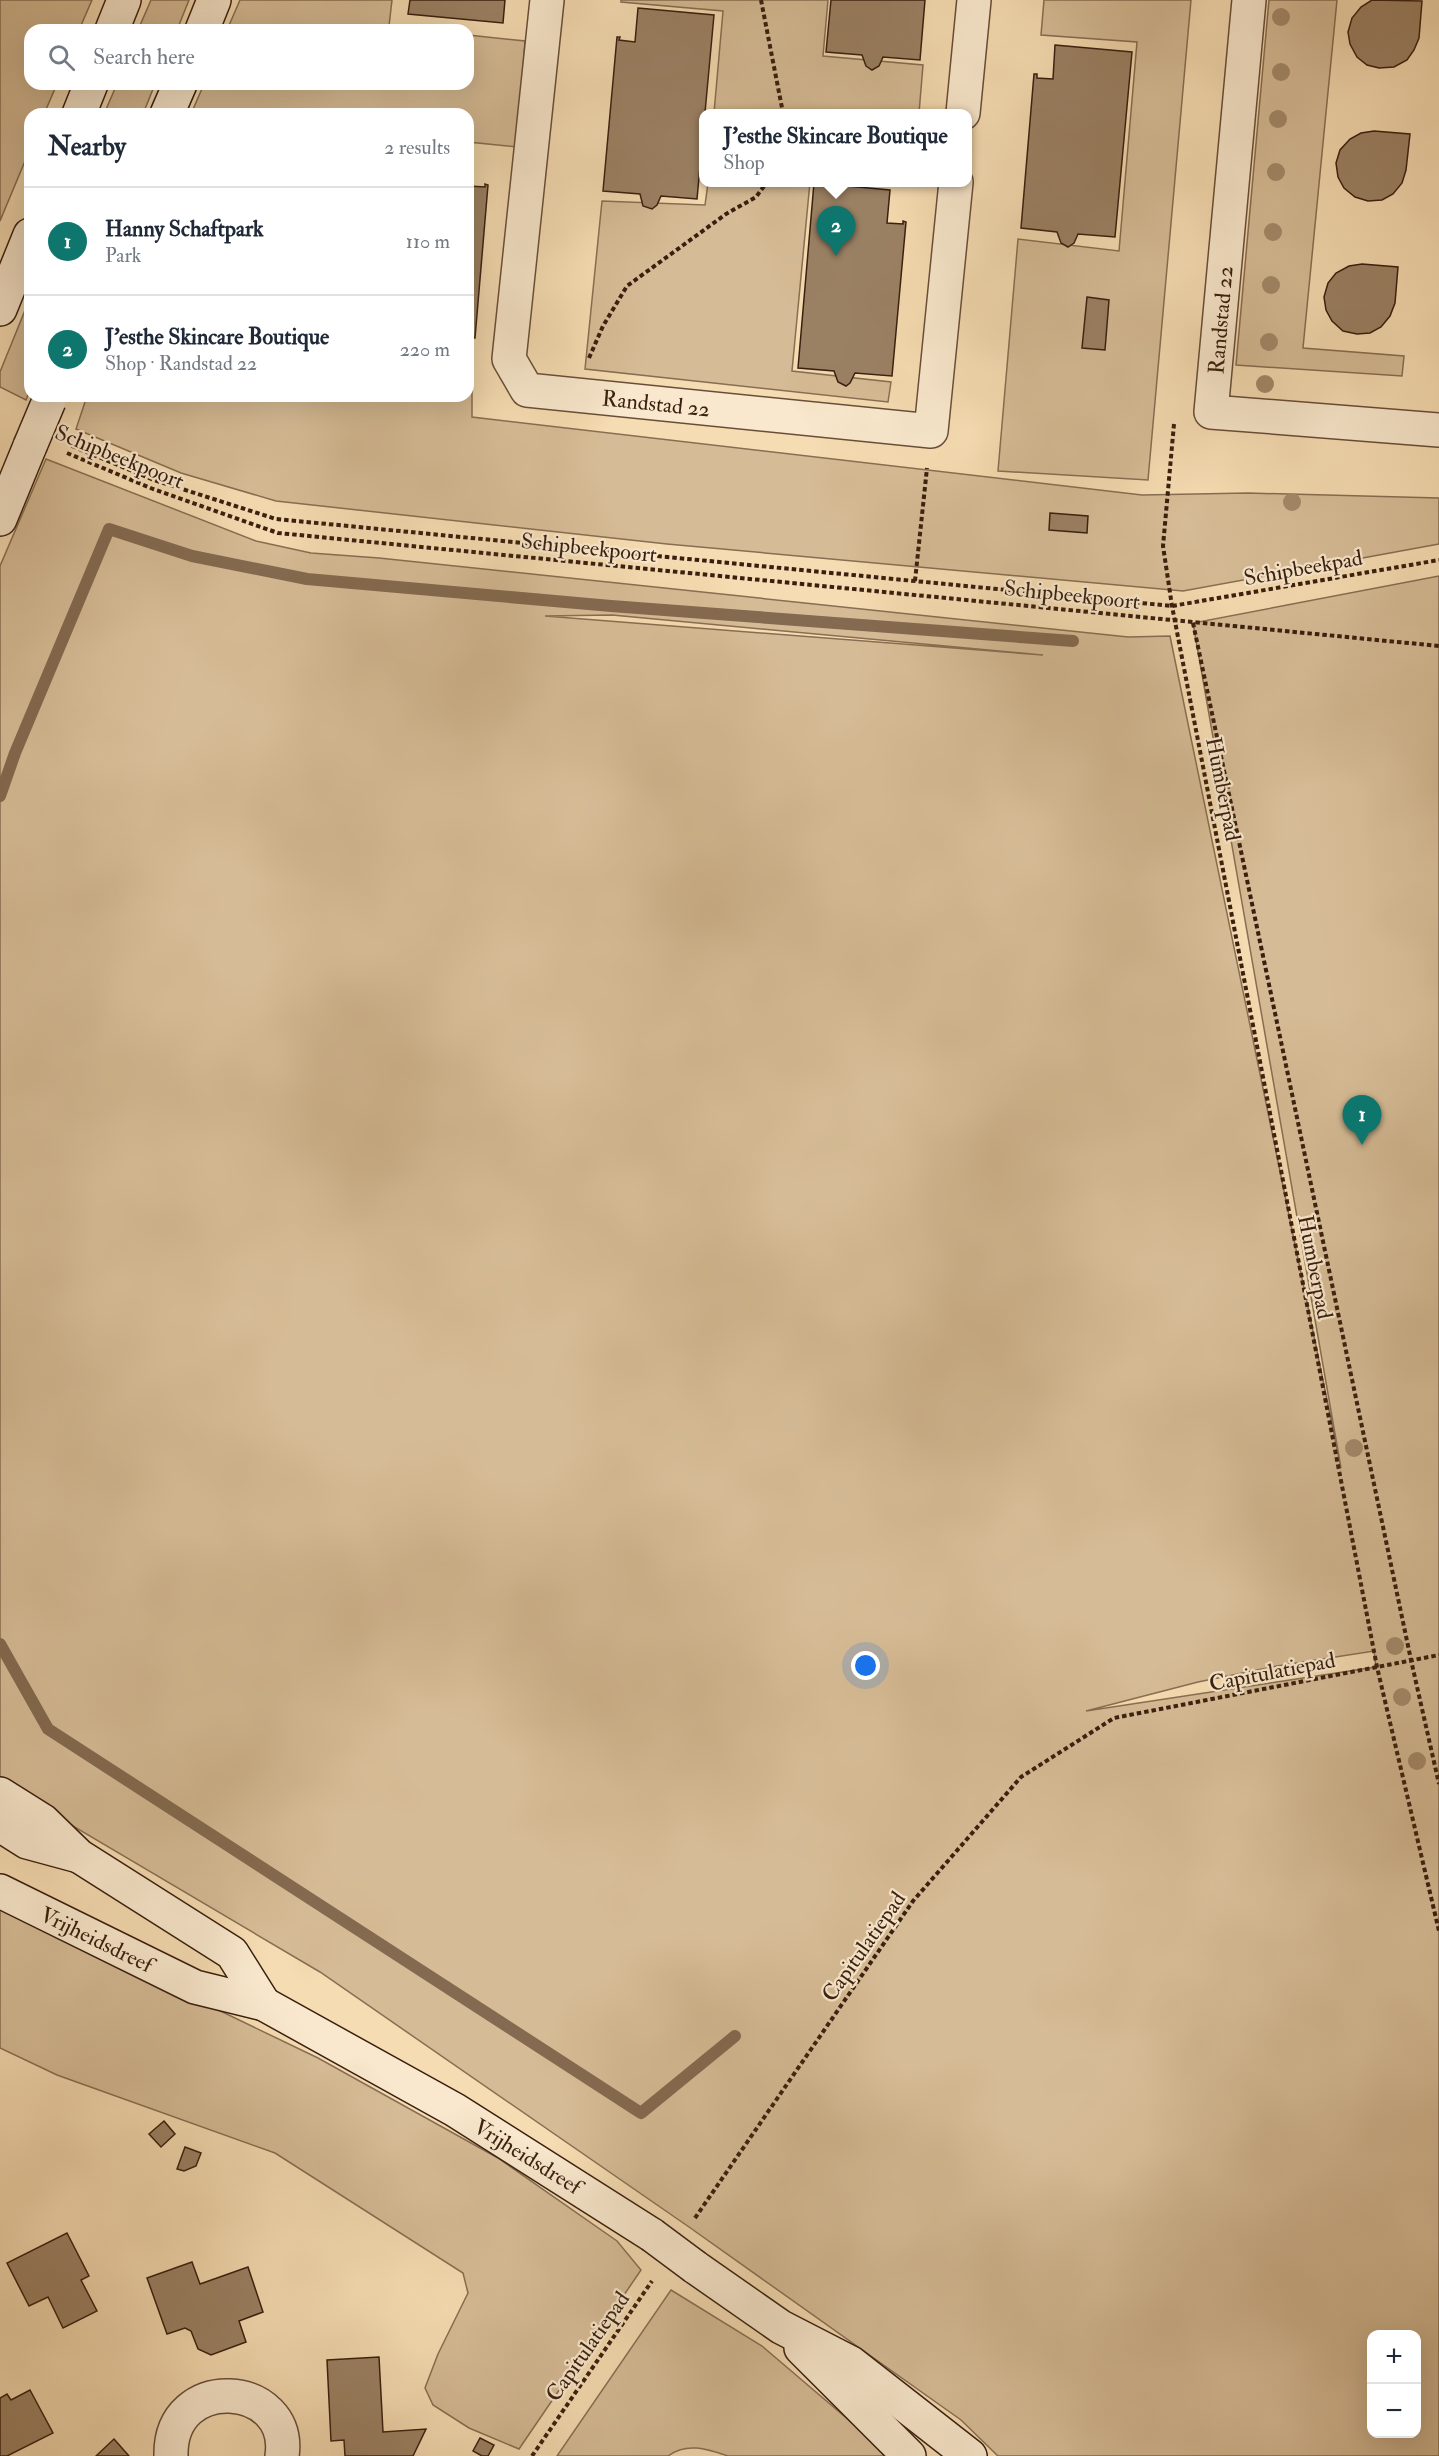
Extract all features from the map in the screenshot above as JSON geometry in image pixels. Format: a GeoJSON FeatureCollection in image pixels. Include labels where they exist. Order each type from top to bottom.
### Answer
{"type":"FeatureCollection","features":[{"type":"Feature","properties":{"kind":"main road"},"geometry":{"type":"LineString","coordinates":[[114,24],[124,0]]}},
{"type":"Feature","properties":{"kind":"main road"},"geometry":{"type":"LineString","coordinates":[[204,24],[214,0]]}},
{"type":"Feature","properties":{"kind":"main road","name":"Randstad 22"},"geometry":{"type":"LineString","coordinates":[[547,0],[509,359],[527,390],[931,431]]}},
{"type":"Feature","properties":{"kind":"main road"},"geometry":{"type":"LineString","coordinates":[[963,109],[974,0]]}},
{"type":"Feature","properties":{"kind":"main road","name":"Randstad 22"},"geometry":{"type":"LineString","coordinates":[[1249,0],[1211,412],[1439,430]]}},
{"type":"Feature","properties":{"kind":"main road"},"geometry":{"type":"LineString","coordinates":[[81,108],[89,90]]}},
{"type":"Feature","properties":{"kind":"main road"},"geometry":{"type":"LineString","coordinates":[[170,108],[177,90]]}},
{"type":"Feature","properties":{"kind":"main road"},"geometry":{"type":"LineString","coordinates":[[931,431],[956,187]]}},
{"type":"Feature","properties":{"kind":"main road"},"geometry":{"type":"LineString","coordinates":[[0,309],[24,250]]}},
{"type":"Feature","properties":{"kind":"main road"},"geometry":{"type":"LineString","coordinates":[[0,519],[49,402]]}},
{"type":"Feature","properties":{"kind":"main road","name":"Vrijheidsdreef"},"geometry":{"type":"LineString","coordinates":[[0,1794],[43,1821],[79,1856],[232,1953],[264,2004]]}},
{"type":"Feature","properties":{"kind":"main road","name":"Vrijheidsdreef"},"geometry":{"type":"LineString","coordinates":[[0,1825],[27,1842],[79,1856]]}},
{"type":"Feature","properties":{"kind":"main road","name":"Vrijheidsdreef"},"geometry":{"type":"LineString","coordinates":[[0,1891],[195,1987],[264,2004],[455,2110],[652,2235],[781,2327],[851,2363],[970,2456]]}},
{"type":"Feature","properties":{"kind":"main road","name":"Vrijheidsdreef"},"geometry":{"type":"LineString","coordinates":[[781,2327],[909,2456]]}},
{"type":"Feature","properties":{"kind":"main road"},"geometry":{"type":"LineString","coordinates":[[171,2456],[171,2444],[176,2426],[187,2411],[201,2401],[218,2395],[236,2395],[254,2401],[269,2413],[279,2430],[283,2448],[282,2456]]}},
{"type":"Feature","properties":{"kind":"path"},"geometry":{"type":"LineString","coordinates":[[761,0],[782,109]]}},
{"type":"Feature","properties":{"kind":"path"},"geometry":{"type":"LineString","coordinates":[[583,395],[590,353],[627,286],[726,214],[756,197],[764,187]]}},
{"type":"Feature","properties":{"kind":"path"},"geometry":{"type":"LineString","coordinates":[[915,581],[931,431]]}},
{"type":"Feature","properties":{"kind":"path","name":"Schipbeekpad"},"geometry":{"type":"LineString","coordinates":[[66,444],[154,480],[276,519],[1172,606],[1439,560]]}},
{"type":"Feature","properties":{"kind":"path","name":"Schipbeekpoort"},"geometry":{"type":"LineString","coordinates":[[66,453],[153,489],[278,533],[1439,646]]}},
{"type":"Feature","properties":{"kind":"path","name":"Humberpad"},"geometry":{"type":"LineString","coordinates":[[1172,606],[1377,1667],[1439,1931]]}},
{"type":"Feature","properties":{"kind":"path"},"geometry":{"type":"LineString","coordinates":[[1193,622],[1439,1784]]}},
{"type":"Feature","properties":{"kind":"path","name":"Capitulatiepad"},"geometry":{"type":"LineString","coordinates":[[689,2227],[913,1901],[1021,1777],[1114,1718],[1439,1655]]}},
{"type":"Feature","properties":{"kind":"path","name":"Capitulatiepad"},"geometry":{"type":"LineString","coordinates":[[532,2456],[656,2275]]}},
{"type":"Feature","properties":{"kind":"shaded area"},"geometry":{"type":"Polygon","coordinates":[[[0,0],[92,0],[82,24],[24,24],[24,90],[54,90],[47,108],[24,108],[24,163],[0,221],[0,0]]]}},
{"type":"Feature","properties":{"kind":"shaded area"},"geometry":{"type":"Polygon","coordinates":[[[151,0],[189,0],[179,24],[141,24],[151,0]]]}},
{"type":"Feature","properties":{"kind":"shaded area"},"geometry":{"type":"Polygon","coordinates":[[[240,0],[392,0],[389,24],[230,24],[240,0]]]}},
{"type":"Feature","properties":{"kind":"shaded area"},"geometry":{"type":"Polygon","coordinates":[[[621,0],[828,0],[823,56],[923,65],[919,109],[714,109],[723,11],[621,2],[621,0]]]}},
{"type":"Feature","properties":{"kind":"shaded area"},"geometry":{"type":"Polygon","coordinates":[[[1044,0],[1191,0],[1148,480],[998,471],[1018,239],[1119,251],[1137,42],[1041,35],[1044,0]]]}},
{"type":"Feature","properties":{"kind":"shaded area"},"geometry":{"type":"Polygon","coordinates":[[[1269,0],[1337,0],[1303,348],[1404,356],[1402,376],[1236,365],[1269,0]]]}},
{"type":"Feature","properties":{"kind":"shaded area"},"geometry":{"type":"Polygon","coordinates":[[[474,36],[525,41],[517,147],[474,143],[474,108],[194,108],[201,90],[474,90],[474,36]]]}},
{"type":"Feature","properties":{"kind":"shaded area"},"geometry":{"type":"Polygon","coordinates":[[[114,90],[153,90],[145,108],[107,108],[114,90]]]}},
{"type":"Feature","properties":{"kind":"shaded area"},"geometry":{"type":"Polygon","coordinates":[[[707,187],[810,187],[792,371],[891,382],[888,402],[585,369],[602,201],[705,205],[707,187]]]}},
{"type":"Feature","properties":{"kind":"shaded area"},"geometry":{"type":"Polygon","coordinates":[[[24,313],[24,399],[0,387],[0,372],[24,313]]]}},
{"type":"Feature","properties":{"kind":"shaded area"},"geometry":{"type":"Polygon","coordinates":[[[85,402],[472,402],[472,417],[1142,495],[1248,493],[1439,498],[1439,544],[1183,591],[667,544],[276,501],[181,473],[76,429],[85,402]]]}},
{"type":"Feature","properties":{"kind":"shaded area"},"geometry":{"type":"Polygon","coordinates":[[[46,459],[256,541],[311,553],[379,558],[1128,637],[1170,636],[1341,1468],[1193,623],[1439,576],[1439,2456],[998,2456],[961,2420],[689,2227],[320,1972],[0,1783],[0,566],[46,459]],[[612,615],[545,616],[1037,655],[612,615]],[[1374,1651],[1277,1666],[1198,1682],[1086,1711],[1376,1667],[1374,1651]]]}},
{"type":"Feature","properties":{"kind":"shaded area"},"geometry":{"type":"Polygon","coordinates":[[[0,1905],[318,2058],[498,2158],[617,2241],[641,2270],[519,2449],[469,2428],[433,2405],[425,2388],[438,2354],[468,2293],[463,2273],[275,2153],[57,2075],[0,2048],[0,1905]]]}},
{"type":"Feature","properties":{"kind":"shaded area"},"geometry":{"type":"Polygon","coordinates":[[[671,2290],[762,2346],[891,2456],[728,2456],[705,2449],[690,2448],[668,2456],[557,2456],[671,2290]]]}},
{"type":"Feature","properties":{"kind":"building"},"geometry":{"type":"Polygon","coordinates":[[[410,0],[505,0],[503,23],[408,14],[410,0]]]}},
{"type":"Feature","properties":{"kind":"building"},"geometry":{"type":"Polygon","coordinates":[[[831,0],[925,0],[920,60],[883,57],[879,66],[872,70],[866,66],[862,55],[826,52],[831,0]]]}},
{"type":"Feature","properties":{"kind":"building"},"geometry":{"type":"Polygon","coordinates":[[[1372,0],[1422,1],[1419,38],[1414,50],[1407,60],[1394,67],[1379,68],[1367,65],[1357,57],[1350,44],[1348,32],[1352,18],[1361,7],[1372,0]]]}},
{"type":"Feature","properties":{"kind":"building"},"geometry":{"type":"Polygon","coordinates":[[[638,8],[714,15],[705,109],[699,109],[697,199],[661,196],[657,205],[652,209],[643,206],[640,194],[603,191],[617,37],[620,37],[619,40],[635,42],[638,8]]]}},
{"type":"Feature","properties":{"kind":"building"},"geometry":{"type":"Polygon","coordinates":[[[1055,45],[1132,52],[1115,237],[1078,234],[1074,243],[1068,247],[1061,243],[1057,232],[1021,228],[1034,74],[1037,74],[1037,78],[1053,79],[1055,45]]]}},
{"type":"Feature","properties":{"kind":"building"},"geometry":{"type":"Polygon","coordinates":[[[1374,131],[1410,134],[1406,170],[1402,183],[1393,194],[1382,200],[1368,201],[1355,197],[1344,188],[1338,177],[1336,163],[1340,150],[1350,139],[1361,133],[1374,131]]]}},
{"type":"Feature","properties":{"kind":"building"},"geometry":{"type":"Polygon","coordinates":[[[485,184],[488,185],[475,338],[474,186],[485,187],[485,184]]]}},
{"type":"Feature","properties":{"kind":"building"},"geometry":{"type":"Polygon","coordinates":[[[814,187],[890,190],[887,223],[903,224],[903,221],[906,222],[892,376],[855,373],[846,386],[838,382],[834,371],[798,368],[814,187]]]}},
{"type":"Feature","properties":{"kind":"building"},"geometry":{"type":"Polygon","coordinates":[[[1362,264],[1398,267],[1395,303],[1390,316],[1381,327],[1370,333],[1357,334],[1343,331],[1332,321],[1326,310],[1324,297],[1328,283],[1336,273],[1349,266],[1362,264]]]}},
{"type":"Feature","properties":{"kind":"building"},"geometry":{"type":"Polygon","coordinates":[[[1087,297],[1109,300],[1105,350],[1082,348],[1087,297]]]}},
{"type":"Feature","properties":{"kind":"building"},"geometry":{"type":"Polygon","coordinates":[[[1050,513],[1088,516],[1087,533],[1049,530],[1050,513]]]}},
{"type":"Feature","properties":{"kind":"building"},"geometry":{"type":"Polygon","coordinates":[[[164,2121],[175,2134],[161,2147],[149,2134],[164,2121]]]}},
{"type":"Feature","properties":{"kind":"building"},"geometry":{"type":"Polygon","coordinates":[[[185,2147],[201,2153],[196,2166],[184,2171],[177,2169],[185,2147]]]}},
{"type":"Feature","properties":{"kind":"building"},"geometry":{"type":"Polygon","coordinates":[[[67,2233],[89,2276],[81,2280],[97,2311],[63,2328],[48,2297],[29,2306],[7,2263],[67,2233]]]}},
{"type":"Feature","properties":{"kind":"building"},"geometry":{"type":"Polygon","coordinates":[[[192,2262],[200,2284],[248,2267],[263,2312],[239,2321],[246,2342],[211,2355],[198,2349],[191,2331],[185,2328],[167,2334],[147,2278],[192,2262]]]}},
{"type":"Feature","properties":{"kind":"building"},"geometry":{"type":"Polygon","coordinates":[[[379,2357],[383,2432],[426,2429],[413,2456],[345,2456],[344,2440],[331,2441],[327,2360],[379,2357]]]}},
{"type":"Feature","properties":{"kind":"building"},"geometry":{"type":"Polygon","coordinates":[[[30,2390],[53,2433],[7,2456],[0,2456],[0,2398],[7,2394],[11,2400],[30,2390]]]}},
{"type":"Feature","properties":{"kind":"building"},"geometry":{"type":"Polygon","coordinates":[[[480,2438],[494,2445],[488,2456],[482,2456],[473,2451],[480,2438]]]}},
{"type":"Feature","properties":{"kind":"building"},"geometry":{"type":"Polygon","coordinates":[[[114,2439],[129,2456],[96,2456],[114,2439]]]}},
{"type":"Feature","properties":{"kind":"waterway"},"geometry":{"type":"LineString","coordinates":[[0,796],[15,753],[109,529],[192,556],[307,579],[611,606],[1073,641]]}},
{"type":"Feature","properties":{"kind":"waterway"},"geometry":{"type":"LineString","coordinates":[[0,1644],[48,1729],[641,2113],[735,2036]]}},
{"type":"Feature","properties":{"kind":"place","name":"J'esthe Skincare Boutique"},"geometry":{"type":"Point","coordinates":[836,256]}},
{"type":"Feature","properties":{"kind":"place","name":"Hanny Schaftpark"},"geometry":{"type":"Point","coordinates":[1362,1145]}}]}
